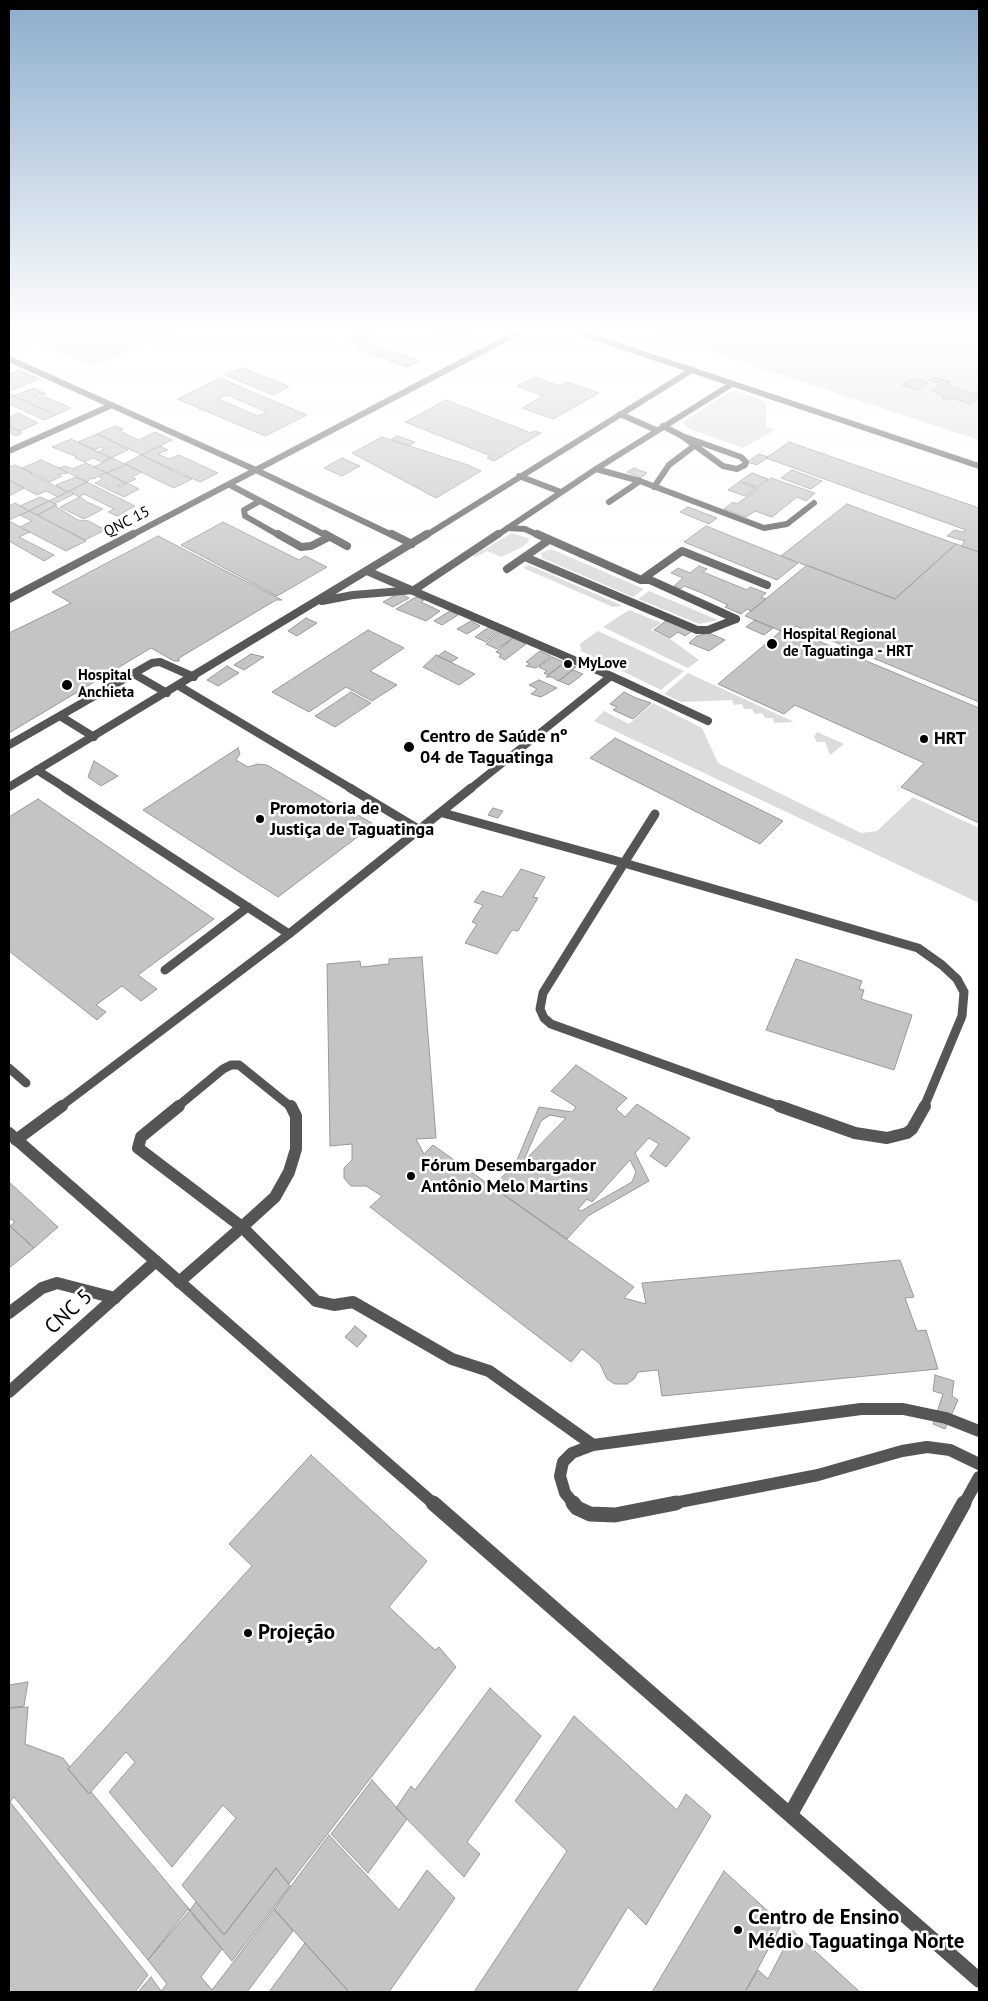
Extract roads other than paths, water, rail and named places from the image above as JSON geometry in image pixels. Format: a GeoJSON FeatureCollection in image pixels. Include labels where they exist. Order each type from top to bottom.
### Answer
{"type":"FeatureCollection","features":[{"type":"Feature","properties":{"kind":"street"},"geometry":{"type":"LineString","coordinates":[[9,451],[66,425]]}},
{"type":"Feature","properties":{"kind":"street"},"geometry":{"type":"LineString","coordinates":[[157,425],[412,544]]}},
{"type":"Feature","properties":{"kind":"street","name":"QNC 15"},"geometry":{"type":"LineString","coordinates":[[9,599],[344,425]]}},
{"type":"Feature","properties":{"kind":"street"},"geometry":{"type":"LineString","coordinates":[[9,787],[368,571],[601,425]]}},
{"type":"Feature","properties":{"kind":"street"},"geometry":{"type":"LineString","coordinates":[[646,425],[656,430]]}},
{"type":"Feature","properties":{"kind":"street"},"geometry":{"type":"LineString","coordinates":[[857,425],[979,466]]}},
{"type":"Feature","properties":{"kind":"street"},"geometry":{"type":"LineString","coordinates":[[315,602],[353,595],[414,590],[663,426],[682,436],[741,457],[744,459],[745,465],[737,469],[727,468],[682,436]]}},
{"type":"Feature","properties":{"kind":"street"},"geometry":{"type":"LineString","coordinates":[[654,487],[669,465],[694,446]]}},
{"type":"Feature","properties":{"kind":"street"},"geometry":{"type":"LineString","coordinates":[[596,469],[640,481],[764,528],[787,524],[814,504]]}},
{"type":"Feature","properties":{"kind":"street"},"geometry":{"type":"LineString","coordinates":[[519,476],[561,492]]}},
{"type":"Feature","properties":{"kind":"street"},"geometry":{"type":"LineString","coordinates":[[609,502],[640,481]]}},
{"type":"Feature","properties":{"kind":"street"},"geometry":{"type":"LineString","coordinates":[[230,485],[348,546]]}},
{"type":"Feature","properties":{"kind":"street"},"geometry":{"type":"LineString","coordinates":[[260,501],[244,510],[245,516],[301,547],[311,546],[328,537]]}},
{"type":"Feature","properties":{"kind":"street"},"geometry":{"type":"LineString","coordinates":[[525,516],[525,523],[530,526],[736,620],[708,630],[697,630],[525,557]]}},
{"type":"Feature","properties":{"kind":"street"},"geometry":{"type":"LineString","coordinates":[[508,528],[518,527],[646,578]]}},
{"type":"Feature","properties":{"kind":"street"},"geometry":{"type":"LineString","coordinates":[[507,569],[549,540]]}},
{"type":"Feature","properties":{"kind":"street"},"geometry":{"type":"LineString","coordinates":[[646,578],[682,551],[767,585]]}},
{"type":"Feature","properties":{"kind":"street"},"geometry":{"type":"LineString","coordinates":[[368,571],[611,676],[708,721]]}},
{"type":"Feature","properties":{"kind":"street"},"geometry":{"type":"LineString","coordinates":[[9,745],[152,663],[160,662],[194,677]]}},
{"type":"Feature","properties":{"kind":"street"},"geometry":{"type":"LineString","coordinates":[[134,674],[167,693]]}},
{"type":"Feature","properties":{"kind":"street"},"geometry":{"type":"LineString","coordinates":[[611,676],[289,934],[11,1139],[156,1261],[979,1980]]}},
{"type":"Feature","properties":{"kind":"street"},"geometry":{"type":"LineString","coordinates":[[179,686],[420,830]]}},
{"type":"Feature","properties":{"kind":"street"},"geometry":{"type":"LineString","coordinates":[[60,716],[94,737]]}},
{"type":"Feature","properties":{"kind":"street"},"geometry":{"type":"LineString","coordinates":[[37,770],[289,934]]}},
{"type":"Feature","properties":{"kind":"street"},"geometry":{"type":"LineString","coordinates":[[443,812],[624,863],[918,948],[942,965],[957,979],[964,992],[962,1016],[919,1119],[912,1129],[907,1133],[887,1138],[855,1133],[551,1024],[540,1009],[543,993],[624,863],[655,814]]}},
{"type":"Feature","properties":{"kind":"street"},"geometry":{"type":"LineString","coordinates":[[165,970],[248,907]]}},
{"type":"Feature","properties":{"kind":"street"},"geometry":{"type":"LineString","coordinates":[[179,1282],[242,1227],[275,1196],[289,1172],[296,1149],[296,1116],[290,1104],[239,1065],[231,1065],[216,1075],[138,1142],[138,1148],[242,1227],[316,1302],[334,1305],[353,1302],[452,1359],[489,1371],[593,1445]]}},
{"type":"Feature","properties":{"kind":"street"},"geometry":{"type":"LineString","coordinates":[[9,1068],[26,1083]]}},
{"type":"Feature","properties":{"kind":"street","name":"CNC 5"},"geometry":{"type":"LineString","coordinates":[[9,1392],[156,1261]]}},
{"type":"Feature","properties":{"kind":"street"},"geometry":{"type":"LineString","coordinates":[[9,1313],[42,1288],[57,1283],[115,1298]]}},
{"type":"Feature","properties":{"kind":"street"},"geometry":{"type":"LineString","coordinates":[[979,1431],[946,1418],[903,1410],[861,1409],[593,1445],[572,1453],[563,1462],[560,1476],[565,1493],[577,1508],[590,1514],[615,1514],[818,1475],[902,1450],[927,1447],[950,1450],[979,1464]]}},
{"type":"Feature","properties":{"kind":"street"},"geometry":{"type":"LineString","coordinates":[[790,1815],[979,1477]]}},
{"type":"Feature","properties":{"kind":"place","name":"Hospital Regional de Taguatinga - HRT"},"geometry":{"type":"Point","coordinates":[772,644]}},
{"type":"Feature","properties":{"kind":"place","name":"MyLove"},"geometry":{"type":"Point","coordinates":[568,664]}},
{"type":"Feature","properties":{"kind":"place","name":"Hospital Anchieta"},"geometry":{"type":"Point","coordinates":[67,685]}},
{"type":"Feature","properties":{"kind":"place","name":"HRT"},"geometry":{"type":"Point","coordinates":[924,739]}},
{"type":"Feature","properties":{"kind":"place","name":"Centro de Saúde nº 04 de Taguatinga"},"geometry":{"type":"Point","coordinates":[409,747]}},
{"type":"Feature","properties":{"kind":"place","name":"Promotoria de Justiça de Taguatinga"},"geometry":{"type":"Point","coordinates":[260,819]}},
{"type":"Feature","properties":{"kind":"place","name":"Fórum Desembargador Antônio Melo Martins"},"geometry":{"type":"Point","coordinates":[411,1176]}},
{"type":"Feature","properties":{"kind":"place","name":"Projeção"},"geometry":{"type":"Point","coordinates":[248,1633]}},
{"type":"Feature","properties":{"kind":"place","name":"Centro de Ensino Médio Taguatinga Norte"},"geometry":{"type":"Point","coordinates":[738,1930]}}]}
